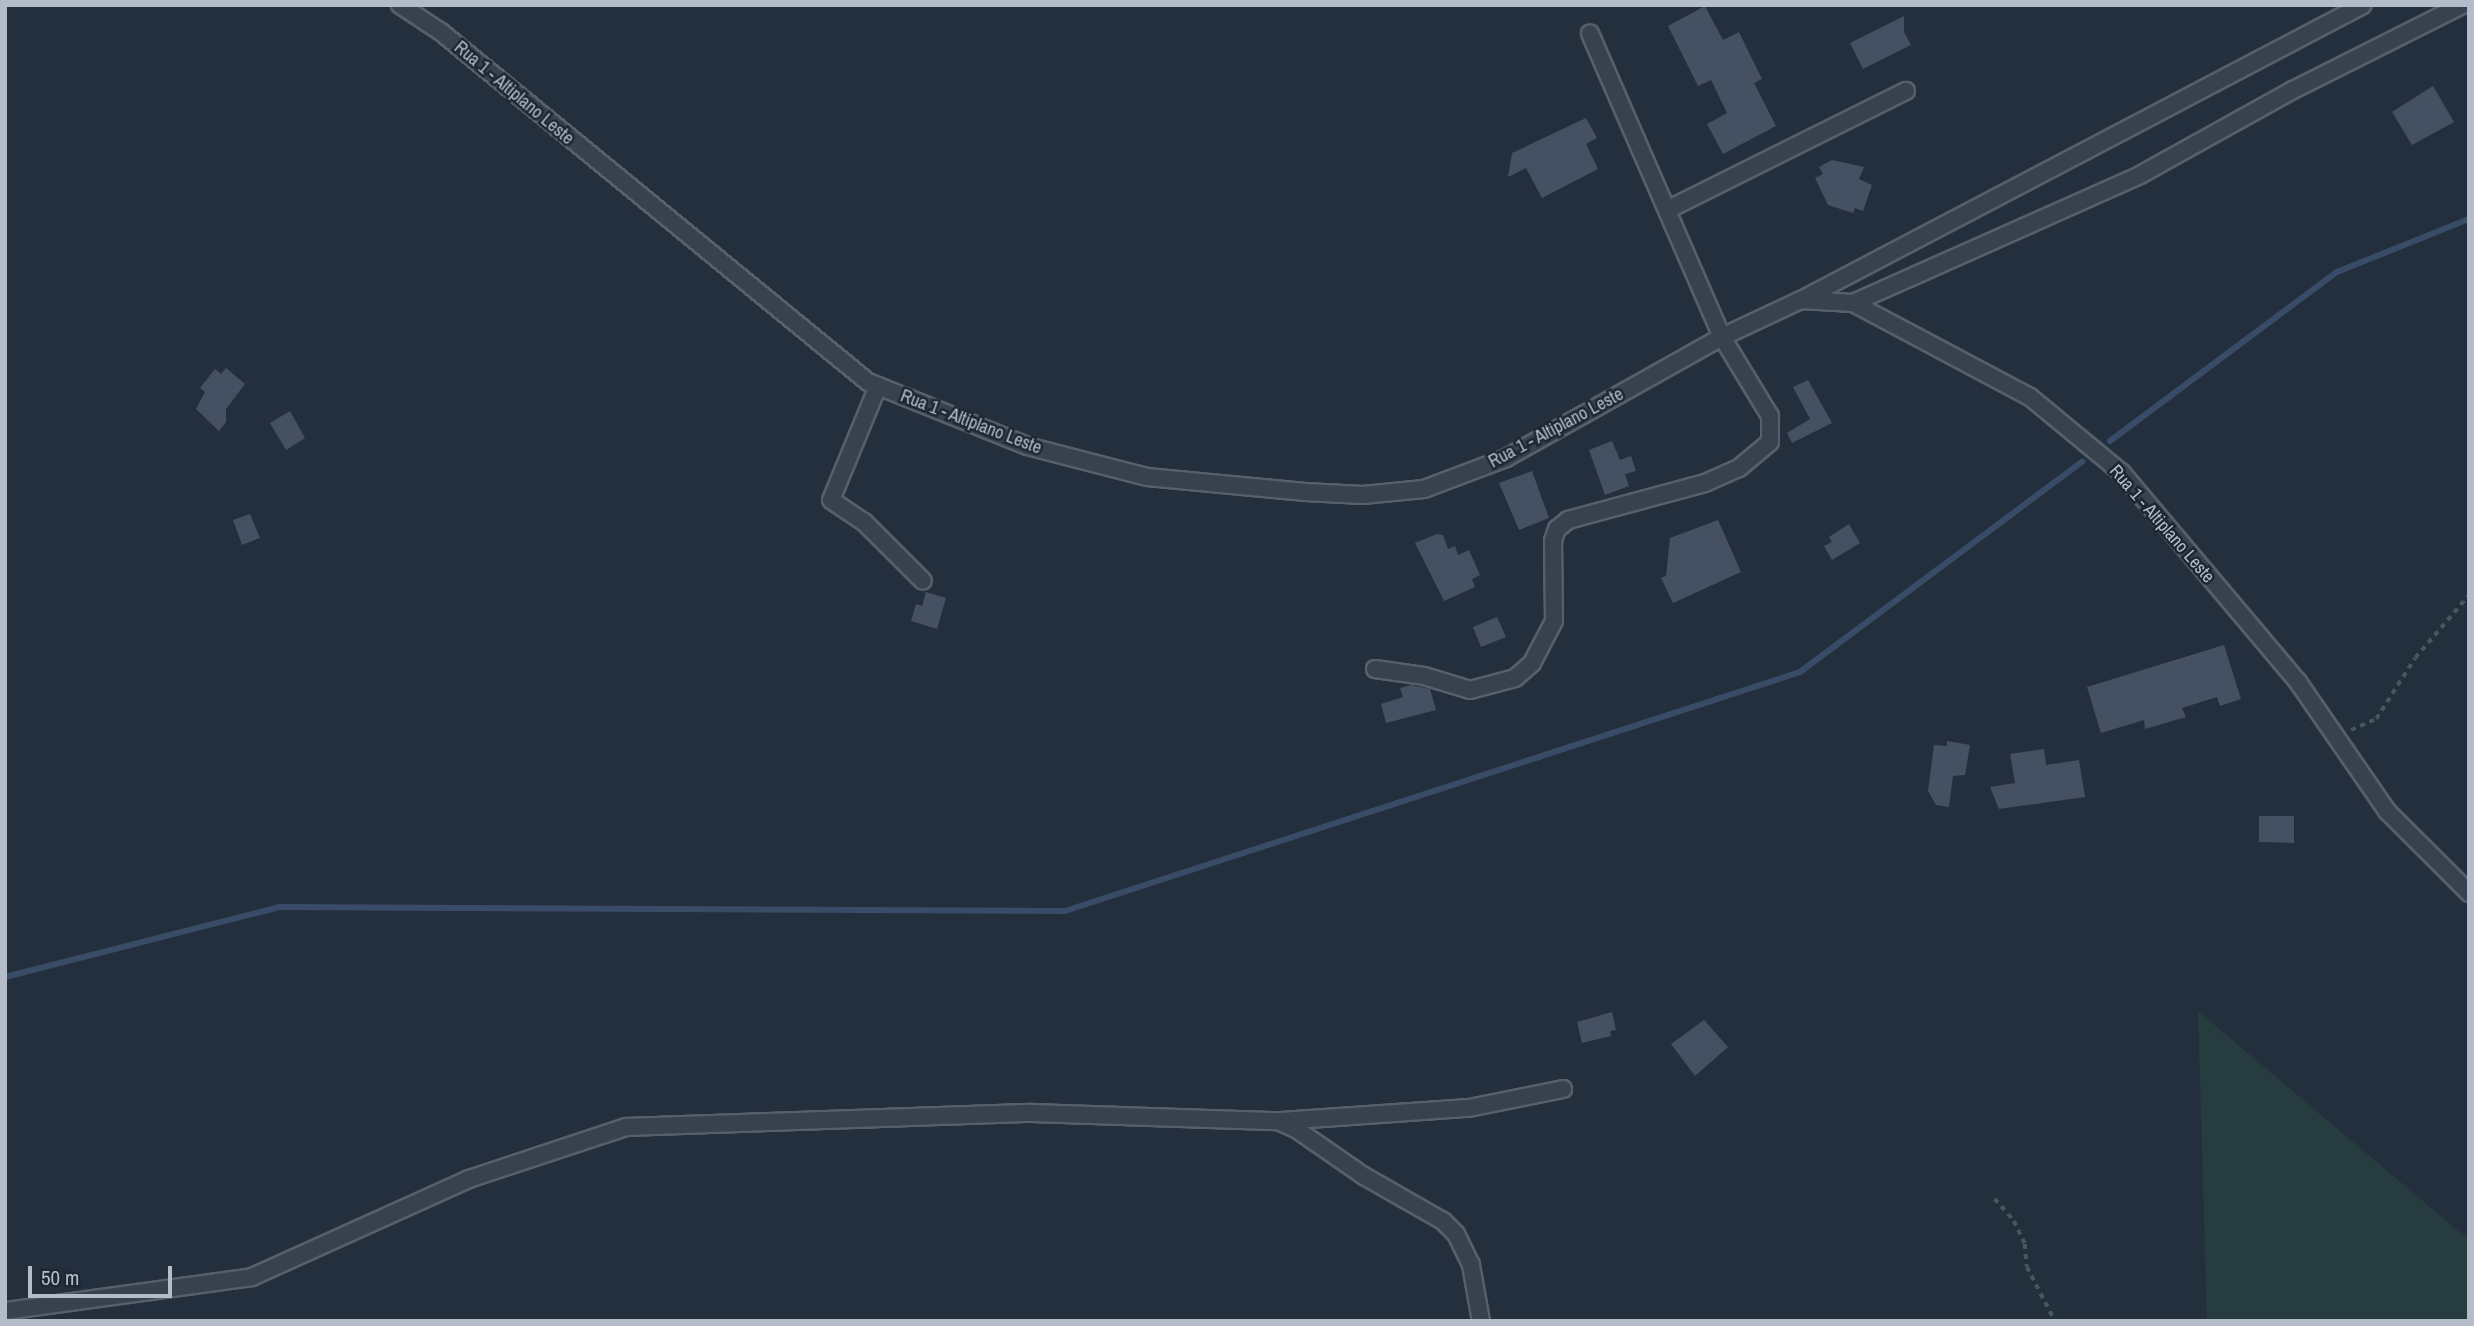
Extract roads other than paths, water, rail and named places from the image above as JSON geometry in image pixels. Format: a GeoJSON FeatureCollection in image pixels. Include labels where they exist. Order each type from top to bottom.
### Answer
{"type":"FeatureCollection","features":[{"type":"Feature","properties":{"kind":"street","name":"Rua 1 - Altiplano Leste"},"geometry":{"type":"LineString","coordinates":[[400,5],[441,32],[878,386],[1027,446],[1147,477],[1226,488],[1363,495],[1424,489],[1506,458],[1722,337],[1801,300],[1853,303],[2031,397],[2122,473],[2298,682],[2387,811],[2469,893]]}},
{"type":"Feature","properties":{"kind":"street"},"geometry":{"type":"LineString","coordinates":[[1801,300],[2362,5]]}},
{"type":"Feature","properties":{"kind":"street"},"geometry":{"type":"LineString","coordinates":[[1853,303],[2140,175],[2293,90],[2462,5]]}},
{"type":"Feature","properties":{"kind":"street"},"geometry":{"type":"LineString","coordinates":[[1375,669],[1424,676],[1470,690],[1515,678],[1532,663],[1554,621],[1552,541],[1558,529],[1568,520],[1705,483],[1762,452],[1770,442],[1770,416],[1722,337],[1590,34]]}},
{"type":"Feature","properties":{"kind":"street"},"geometry":{"type":"LineString","coordinates":[[1667,210],[1906,92]]}},
{"type":"Feature","properties":{"kind":"street"},"geometry":{"type":"LineString","coordinates":[[878,386],[831,500],[864,522],[923,581]]}},
{"type":"Feature","properties":{"kind":"street"},"geometry":{"type":"LineString","coordinates":[[5,1311],[252,1278],[469,1179],[626,1127],[1032,1113],[1278,1121],[1469,1108],[1563,1089]]}},
{"type":"Feature","properties":{"kind":"street"},"geometry":{"type":"LineString","coordinates":[[1278,1121],[1443,1221],[1456,1234],[1471,1265],[1481,1321]]}},
{"type":"Feature","properties":{"kind":"waterway"},"geometry":{"type":"LineString","coordinates":[[2110,441],[2337,272],[2469,219]]}},
{"type":"Feature","properties":{"kind":"waterway"},"geometry":{"type":"LineString","coordinates":[[5,977],[279,907],[1065,911],[1800,672],[2082,462]]}}]}
